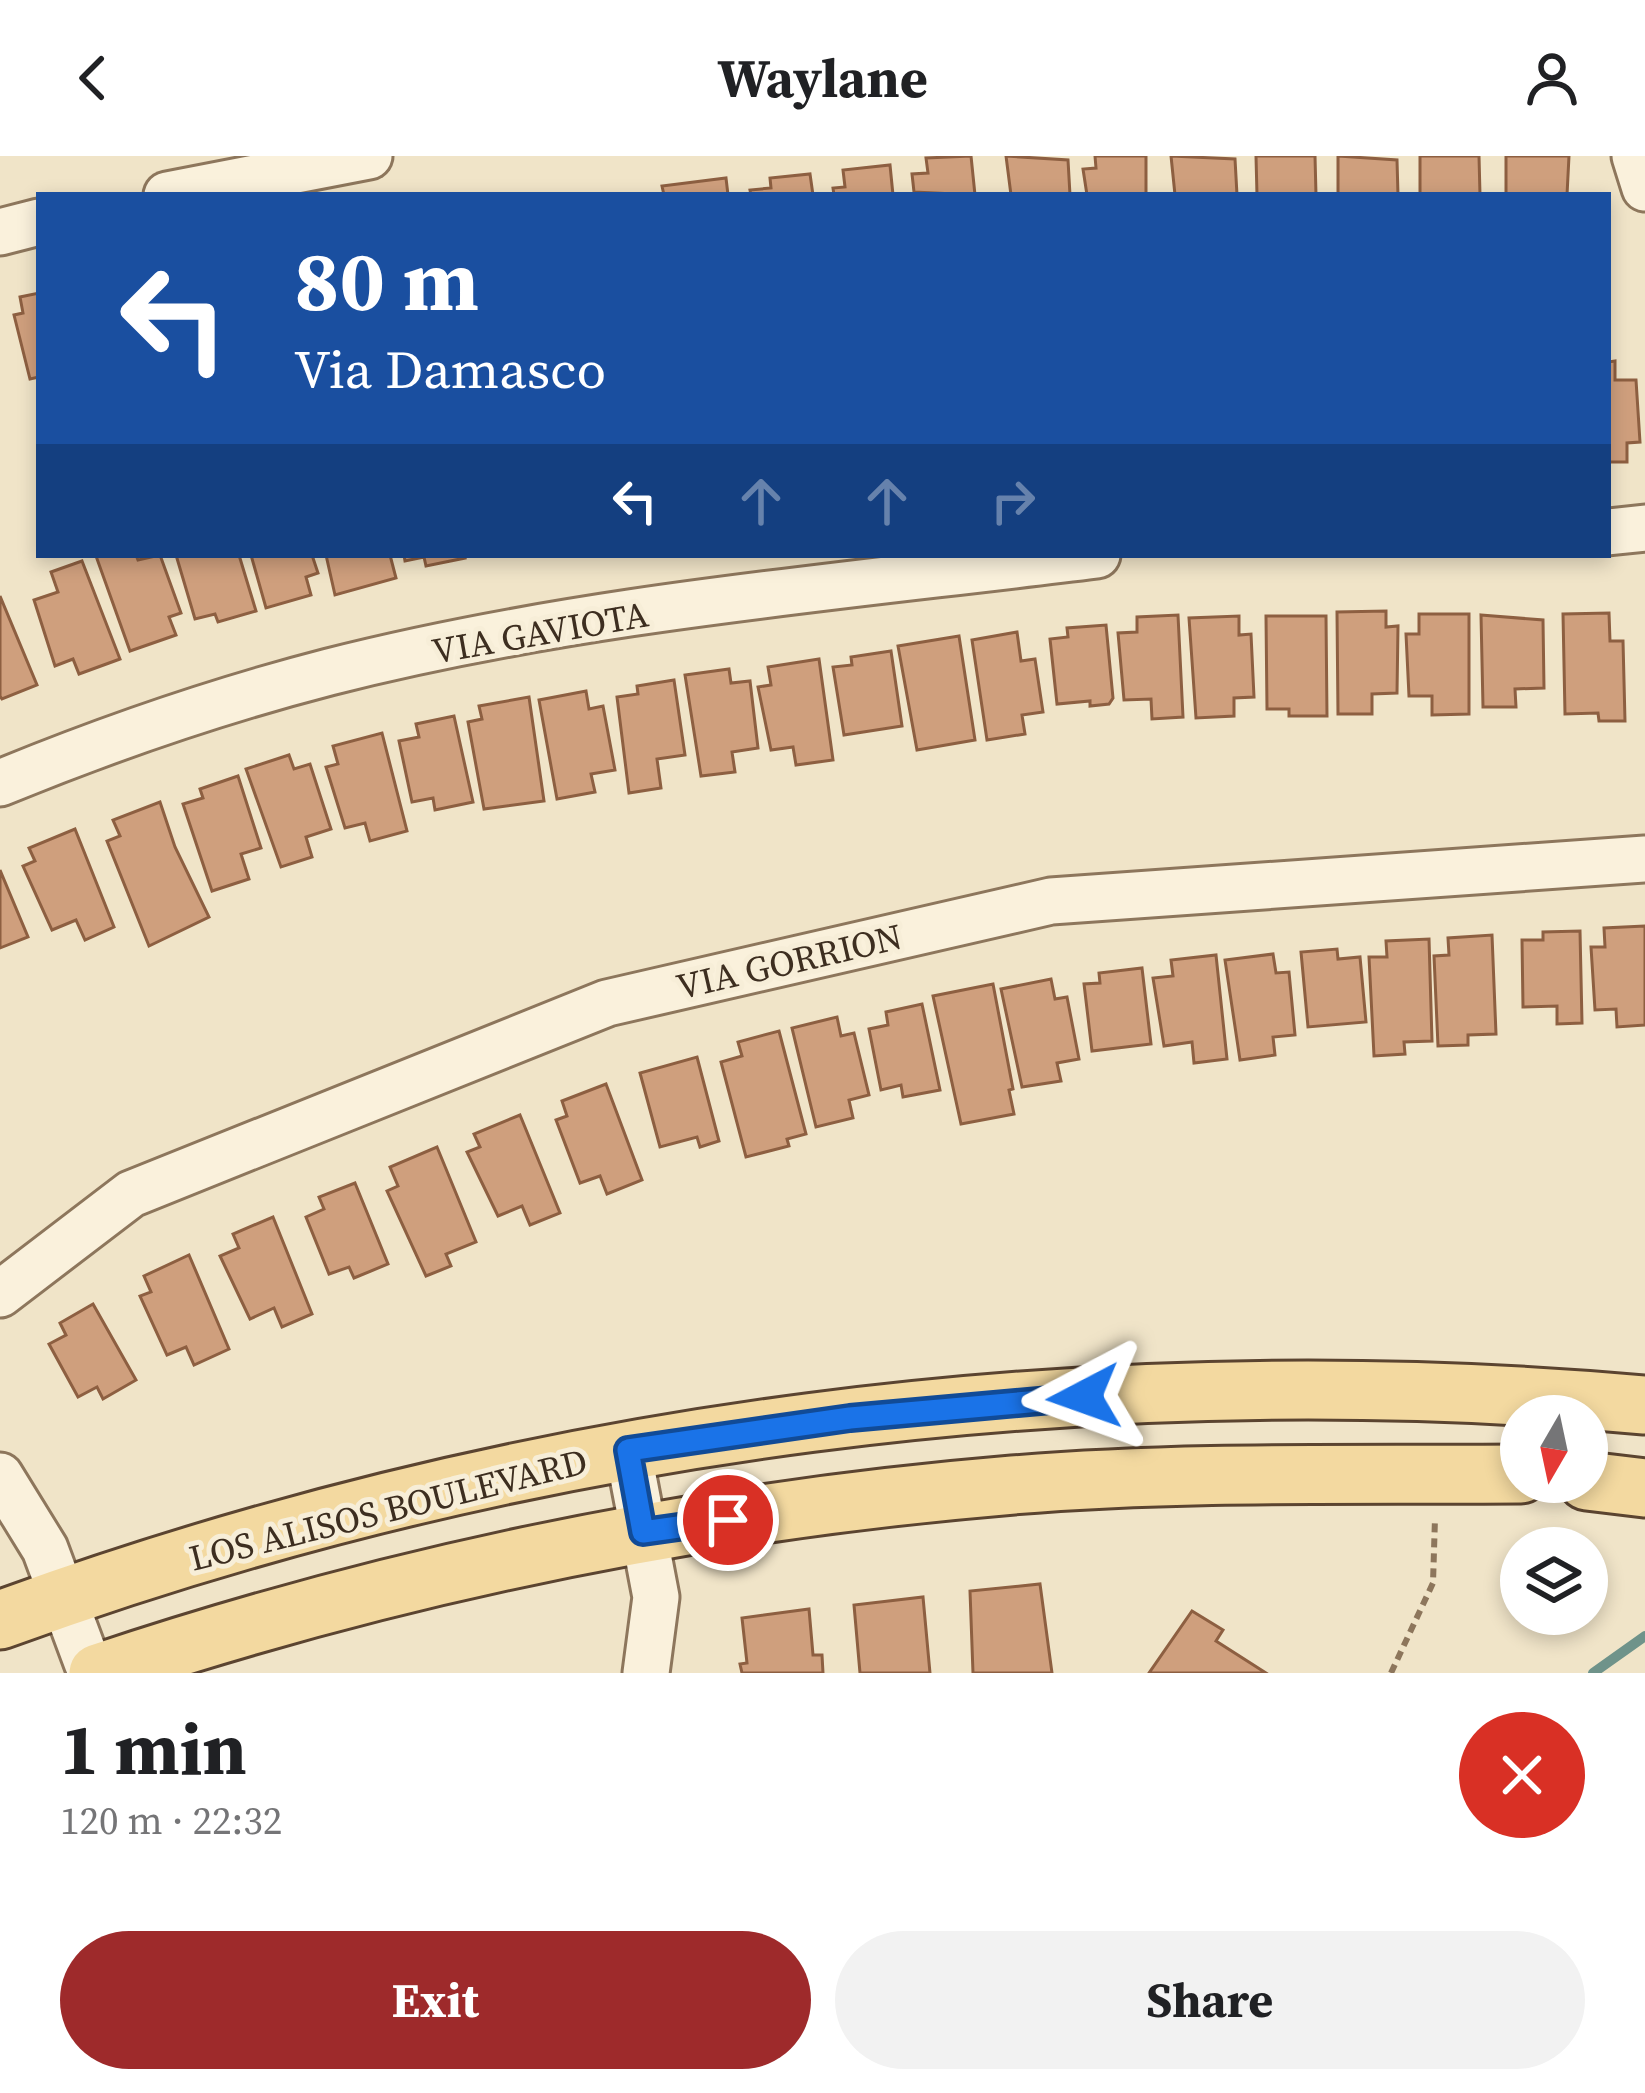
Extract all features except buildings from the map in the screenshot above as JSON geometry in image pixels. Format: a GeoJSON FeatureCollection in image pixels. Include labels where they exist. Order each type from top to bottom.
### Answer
{"type":"FeatureCollection","features":[{"type":"Feature","properties":{"kind":"main road","name":"LOS ALISOS BOULEVARD"},"geometry":{"type":"LineString","coordinates":[[0,1619],[413,1497],[628,1450],[850,1418],[1084,1397],[1370,1391],[1645,1405]]}},
{"type":"Feature","properties":{"kind":"main road"},"geometry":{"type":"LineString","coordinates":[[95,1673],[311,1608],[643,1532],[1016,1485],[1214,1475],[1500,1474]]}},
{"type":"Feature","properties":{"kind":"main road"},"geometry":{"type":"LineString","coordinates":[[1608,1483],[1645,1487]]}},
{"type":"Feature","properties":{"kind":"street"},"geometry":{"type":"LineString","coordinates":[[182,192],[369,156]]}},
{"type":"Feature","properties":{"kind":"street"},"geometry":{"type":"LineString","coordinates":[[1635,156],[1645,188]]}},
{"type":"Feature","properties":{"kind":"street"},"geometry":{"type":"LineString","coordinates":[[0,232],[36,224]]}},
{"type":"Feature","properties":{"kind":"street"},"geometry":{"type":"LineString","coordinates":[[1611,532],[1645,528]]}},
{"type":"Feature","properties":{"kind":"street","name":"VIA GAVIOTA"},"geometry":{"type":"LineString","coordinates":[[0,783],[120,734],[330,672],[603,617],[1073,558]]}},
{"type":"Feature","properties":{"kind":"street","name":"VIA GORRION"},"geometry":{"type":"LineString","coordinates":[[0,1294],[131,1194],[607,1003],[1051,901],[1645,859]]}},
{"type":"Feature","properties":{"kind":"street"},"geometry":{"type":"LineString","coordinates":[[628,1450],[656,1597],[646,1673]]}},
{"type":"Feature","properties":{"kind":"street"},"geometry":{"type":"LineString","coordinates":[[0,1476],[45,1549],[95,1673]]}},
{"type":"Feature","properties":{"kind":"path"},"geometry":{"type":"LineString","coordinates":[[1391,1673],[1433,1583],[1435,1474]]}},
{"type":"Feature","properties":{"kind":"waterway"},"geometry":{"type":"LineString","coordinates":[[1593,1673],[1645,1636]]}},
{"type":"Feature","properties":{"kind":"route"},"geometry":{"type":"LineString","coordinates":[[728,1520],[643,1532],[628,1450],[850,1418],[1084,1397]]}}]}
